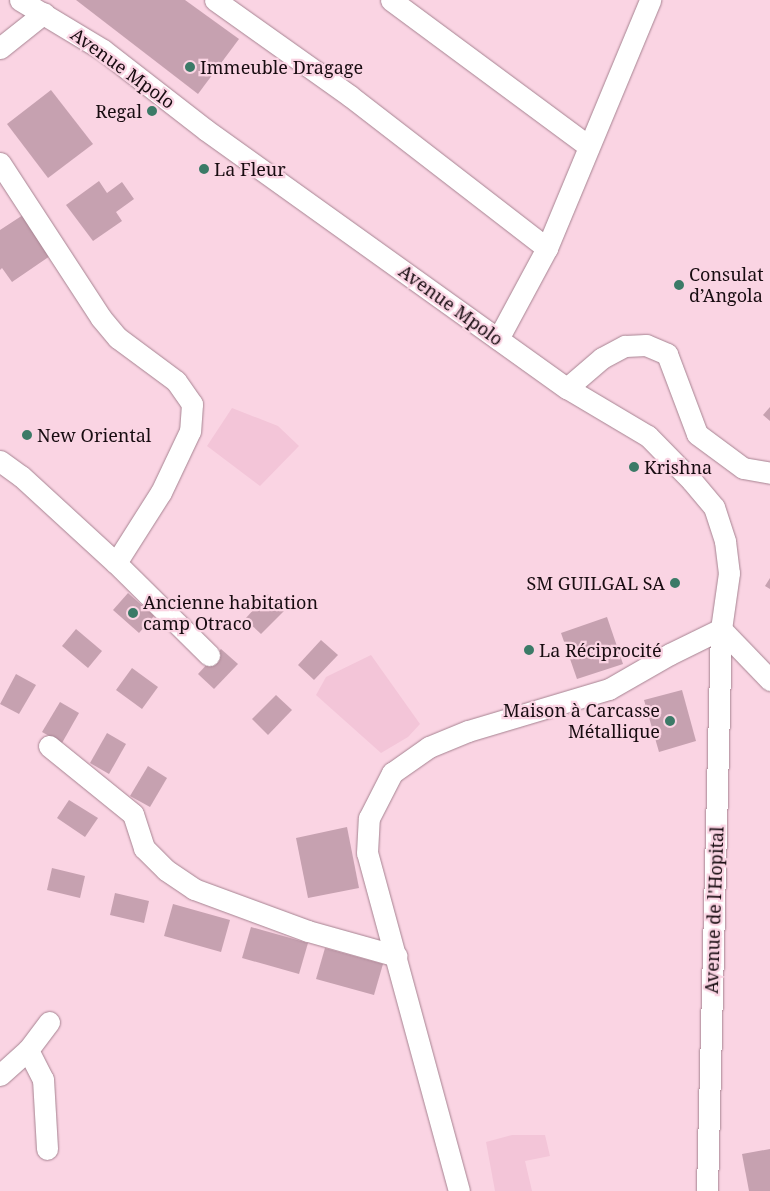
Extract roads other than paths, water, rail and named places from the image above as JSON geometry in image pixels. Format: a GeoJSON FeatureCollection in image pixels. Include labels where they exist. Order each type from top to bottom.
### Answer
{"type":"FeatureCollection","features":[{"type":"Feature","properties":{"kind":"street","name":"Avenue Mpolo"},"geometry":{"type":"LineString","coordinates":[[20,0],[103,50],[206,130],[567,388],[648,436],[692,481],[714,507],[725,541],[729,573],[721,629]]}},
{"type":"Feature","properties":{"kind":"street"},"geometry":{"type":"LineString","coordinates":[[214,0],[350,96],[547,248]]}},
{"type":"Feature","properties":{"kind":"street"},"geometry":{"type":"LineString","coordinates":[[390,0],[588,146]]}},
{"type":"Feature","properties":{"kind":"street"},"geometry":{"type":"LineString","coordinates":[[498,339],[547,248],[650,0]]}},
{"type":"Feature","properties":{"kind":"street"},"geometry":{"type":"LineString","coordinates":[[0,48],[44,13]]}},
{"type":"Feature","properties":{"kind":"street"},"geometry":{"type":"LineString","coordinates":[[0,163],[101,318],[118,338],[176,381],[192,404],[190,431],[186,440],[161,492],[116,563]]}},
{"type":"Feature","properties":{"kind":"street"},"geometry":{"type":"LineString","coordinates":[[567,388],[602,358],[625,346],[646,344],[667,354],[697,434],[744,468],[770,472]]}},
{"type":"Feature","properties":{"kind":"street"},"geometry":{"type":"LineString","coordinates":[[0,461],[21,476],[116,563],[209,655]]}},
{"type":"Feature","properties":{"kind":"street"},"geometry":{"type":"LineString","coordinates":[[459,1191],[368,853],[369,818],[392,773],[429,746],[468,731],[610,689],[670,654],[721,629],[770,680]]}},
{"type":"Feature","properties":{"kind":"street","name":"Avenue de l'Hopital"},"geometry":{"type":"LineString","coordinates":[[707,1191],[721,629]]}},
{"type":"Feature","properties":{"kind":"street"},"geometry":{"type":"LineString","coordinates":[[49,746],[132,814],[144,848],[166,870],[194,889],[308,931],[397,956]]}},
{"type":"Feature","properties":{"kind":"street"},"geometry":{"type":"LineString","coordinates":[[0,1074],[28,1050],[48,1022]]}},
{"type":"Feature","properties":{"kind":"street"},"geometry":{"type":"LineString","coordinates":[[28,1050],[43,1079],[47,1150]]}},
{"type":"Feature","properties":{"kind":"place","name":"Immeuble Dragage"},"geometry":{"type":"Point","coordinates":[190,67]}},
{"type":"Feature","properties":{"kind":"place","name":"Regal"},"geometry":{"type":"Point","coordinates":[152,111]}},
{"type":"Feature","properties":{"kind":"place","name":"La Fleur"},"geometry":{"type":"Point","coordinates":[204,169]}},
{"type":"Feature","properties":{"kind":"place","name":"Consulat d’Angola"},"geometry":{"type":"Point","coordinates":[679,285]}},
{"type":"Feature","properties":{"kind":"place","name":"New Oriental"},"geometry":{"type":"Point","coordinates":[27,435]}},
{"type":"Feature","properties":{"kind":"place","name":"Krishna"},"geometry":{"type":"Point","coordinates":[634,467]}},
{"type":"Feature","properties":{"kind":"place","name":"SM GUILGAL SA"},"geometry":{"type":"Point","coordinates":[675,583]}},
{"type":"Feature","properties":{"kind":"place","name":"Ancienne habitation camp Otraco"},"geometry":{"type":"Point","coordinates":[133,613]}},
{"type":"Feature","properties":{"kind":"place","name":"La Réciprocité"},"geometry":{"type":"Point","coordinates":[529,650]}},
{"type":"Feature","properties":{"kind":"place","name":"Maison à Carcasse Métallique"},"geometry":{"type":"Point","coordinates":[670,721]}}]}
